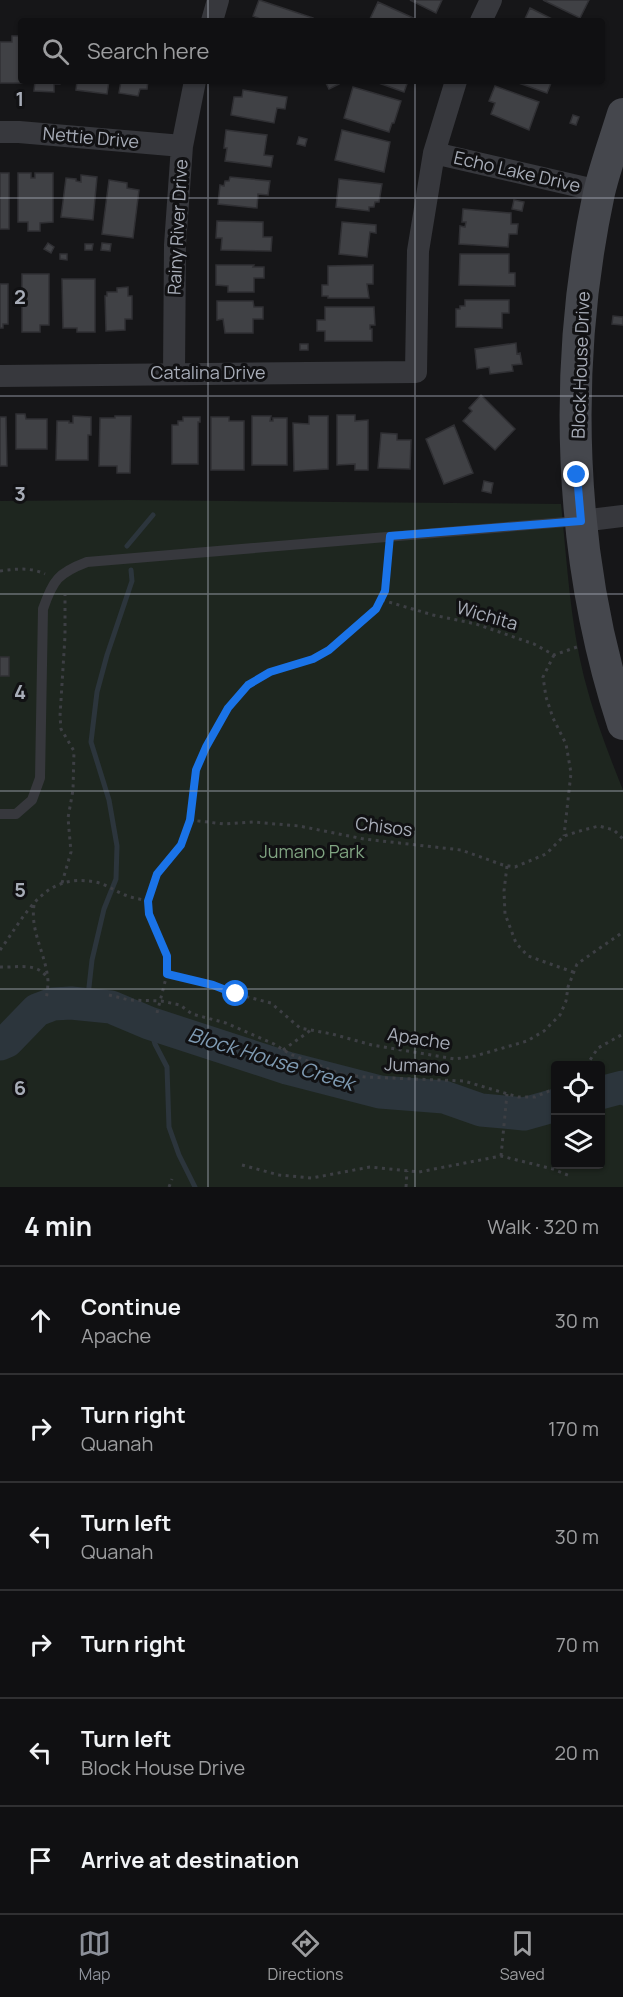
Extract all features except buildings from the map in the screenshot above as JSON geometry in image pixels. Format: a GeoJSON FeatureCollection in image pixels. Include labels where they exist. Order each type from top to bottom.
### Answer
{"type":"FeatureCollection","features":[{"type":"Feature","properties":{"kind":"street"},"geometry":{"type":"LineString","coordinates":[[213,18],[218,0]]}},
{"type":"Feature","properties":{"kind":"street"},"geometry":{"type":"LineString","coordinates":[[482,18],[491,0]]}},
{"type":"Feature","properties":{"kind":"street","name":"Rainy River Drive"},"geometry":{"type":"LineString","coordinates":[[174,374],[175,245],[182,146],[194,84]]}},
{"type":"Feature","properties":{"kind":"street"},"geometry":{"type":"LineString","coordinates":[[434,153],[455,84]]}},
{"type":"Feature","properties":{"kind":"street","name":"Block House Drive"},"geometry":{"type":"LineString","coordinates":[[623,114],[599,191],[584,279],[577,367],[577,475],[585,566],[598,632],[623,724]]}},
{"type":"Feature","properties":{"kind":"street","name":"Nettie Drive"},"geometry":{"type":"LineString","coordinates":[[0,132],[182,146]]}},
{"type":"Feature","properties":{"kind":"street","name":"Echo Lake Drive"},"geometry":{"type":"LineString","coordinates":[[434,153],[599,191]]}},
{"type":"Feature","properties":{"kind":"street","name":"Catalina Drive"},"geometry":{"type":"LineString","coordinates":[[0,375],[416,372],[418,251],[434,153]]}},
{"type":"Feature","properties":{"kind":"street"},"geometry":{"type":"LineString","coordinates":[[581,521],[623,516]]}},
{"type":"Feature","properties":{"kind":"lane"},"geometry":{"type":"LineString","coordinates":[[0,814],[16,814],[32,800],[40,778],[43,609],[50,588],[66,570],[87,562],[581,521]]}},
{"type":"Feature","properties":{"kind":"path"},"geometry":{"type":"LineString","coordinates":[[157,1013],[167,974],[167,956],[149,914],[148,901],[157,874],[181,845],[190,820],[196,770],[206,747],[228,708],[248,685],[270,672],[313,659],[329,650],[376,609],[385,591],[390,536]]}},
{"type":"Feature","properties":{"kind":"path"},"geometry":{"type":"LineString","coordinates":[[0,571],[20,568],[36,570],[57,580],[65,596],[61,729],[74,751],[73,790],[68,818],[71,852],[62,883]]}},
{"type":"Feature","properties":{"kind":"path","name":"Wichita"},"geometry":{"type":"LineString","coordinates":[[382,600],[432,615],[476,624],[534,644],[554,655]]}},
{"type":"Feature","properties":{"kind":"path"},"geometry":{"type":"LineString","coordinates":[[564,836],[571,773],[566,744],[553,718],[546,697],[543,677],[554,655],[581,645]]}},
{"type":"Feature","properties":{"kind":"path","name":"Chisos"},"geometry":{"type":"LineString","coordinates":[[190,820],[224,824],[254,822],[299,826],[364,839],[461,850],[507,866]]}},
{"type":"Feature","properties":{"kind":"path"},"geometry":{"type":"LineString","coordinates":[[573,972],[528,956],[516,943],[505,914],[504,891],[507,866],[515,867],[546,854],[564,836],[599,826],[614,830],[623,839]]}},
{"type":"Feature","properties":{"kind":"path"},"geometry":{"type":"LineString","coordinates":[[0,951],[34,903],[56,884],[74,879],[98,882],[128,896],[148,901]]}},
{"type":"Feature","properties":{"kind":"path"},"geometry":{"type":"LineString","coordinates":[[34,903],[35,932],[47,978],[46,1000]]}},
{"type":"Feature","properties":{"kind":"path","name":"Apache"},"geometry":{"type":"LineString","coordinates":[[167,974],[271,1003],[300,1028],[372,1045],[455,1059],[475,1056],[527,1041],[544,1031],[560,1015],[577,964],[623,932]]}},
{"type":"Feature","properties":{"kind":"path"},"geometry":{"type":"LineString","coordinates":[[0,967],[37,968],[47,978]]}},
{"type":"Feature","properties":{"kind":"path","name":"Jumano"},"geometry":{"type":"LineString","coordinates":[[109,995],[129,1000],[161,1000],[180,1005],[192,1014],[226,1023],[274,1044],[290,1054],[341,1074],[464,1082],[518,1097],[535,1097],[551,1090]]}},
{"type":"Feature","properties":{"kind":"path"},"geometry":{"type":"LineString","coordinates":[[284,1050],[310,1030]]}},
{"type":"Feature","properties":{"kind":"path"},"geometry":{"type":"LineString","coordinates":[[589,1061],[598,1048],[623,1034]]}},
{"type":"Feature","properties":{"kind":"path"},"geometry":{"type":"LineString","coordinates":[[501,1156],[507,1094]]}},
{"type":"Feature","properties":{"kind":"path"},"geometry":{"type":"LineString","coordinates":[[242,1165],[279,1175],[312,1178],[370,1167],[419,1172],[501,1156],[553,1168],[570,1176]]}},
{"type":"Feature","properties":{"kind":"path"},"geometry":{"type":"LineString","coordinates":[[406,1187],[407,1171]]}},
{"type":"Feature","properties":{"kind":"path"},"geometry":{"type":"LineString","coordinates":[[168,1187],[172,1179]]}},
{"type":"Feature","properties":{"kind":"green space","name":"Jumano Park"},"geometry":{"type":"Polygon","coordinates":[[[0,501],[561,504],[579,656],[597,720],[623,790],[623,1187],[0,1187],[0,501]]]}},
{"type":"Feature","properties":{"kind":"waterway"},"geometry":{"type":"LineString","coordinates":[[127,546],[153,515]]}},
{"type":"Feature","properties":{"kind":"waterway"},"geometry":{"type":"LineString","coordinates":[[87,1005],[92,960],[104,909],[116,879],[117,846],[109,800],[91,742],[97,692],[132,581],[131,570]]}},
{"type":"Feature","properties":{"kind":"waterway","name":"Block House Creek"},"geometry":{"type":"LineString","coordinates":[[0,1044],[7,1041],[37,1010],[53,1004],[71,1003],[111,1007],[149,1023],[287,1068],[380,1092],[444,1097],[481,1110],[524,1114],[551,1106]]}},
{"type":"Feature","properties":{"kind":"waterway"},"geometry":{"type":"LineString","coordinates":[[149,1023],[155,1044],[167,1067],[169,1127],[179,1155],[195,1187]]}},
{"type":"Feature","properties":{"kind":"waterway","name":"Block House Creek"},"geometry":{"type":"LineString","coordinates":[[605,1092],[623,1087]]}},
{"type":"Feature","properties":{"kind":"waterway"},"geometry":{"type":"LineString","coordinates":[[605,1094],[623,1103]]}},
{"type":"Feature","properties":{"kind":"route"},"geometry":{"type":"LineString","coordinates":[[236,994],[213,985],[167,974],[167,956],[149,914],[148,901],[157,874],[181,845],[190,820],[196,770],[228,708],[248,685],[270,672],[313,659],[329,650],[376,609],[385,591],[390,536],[581,521],[577,475]]}}]}
